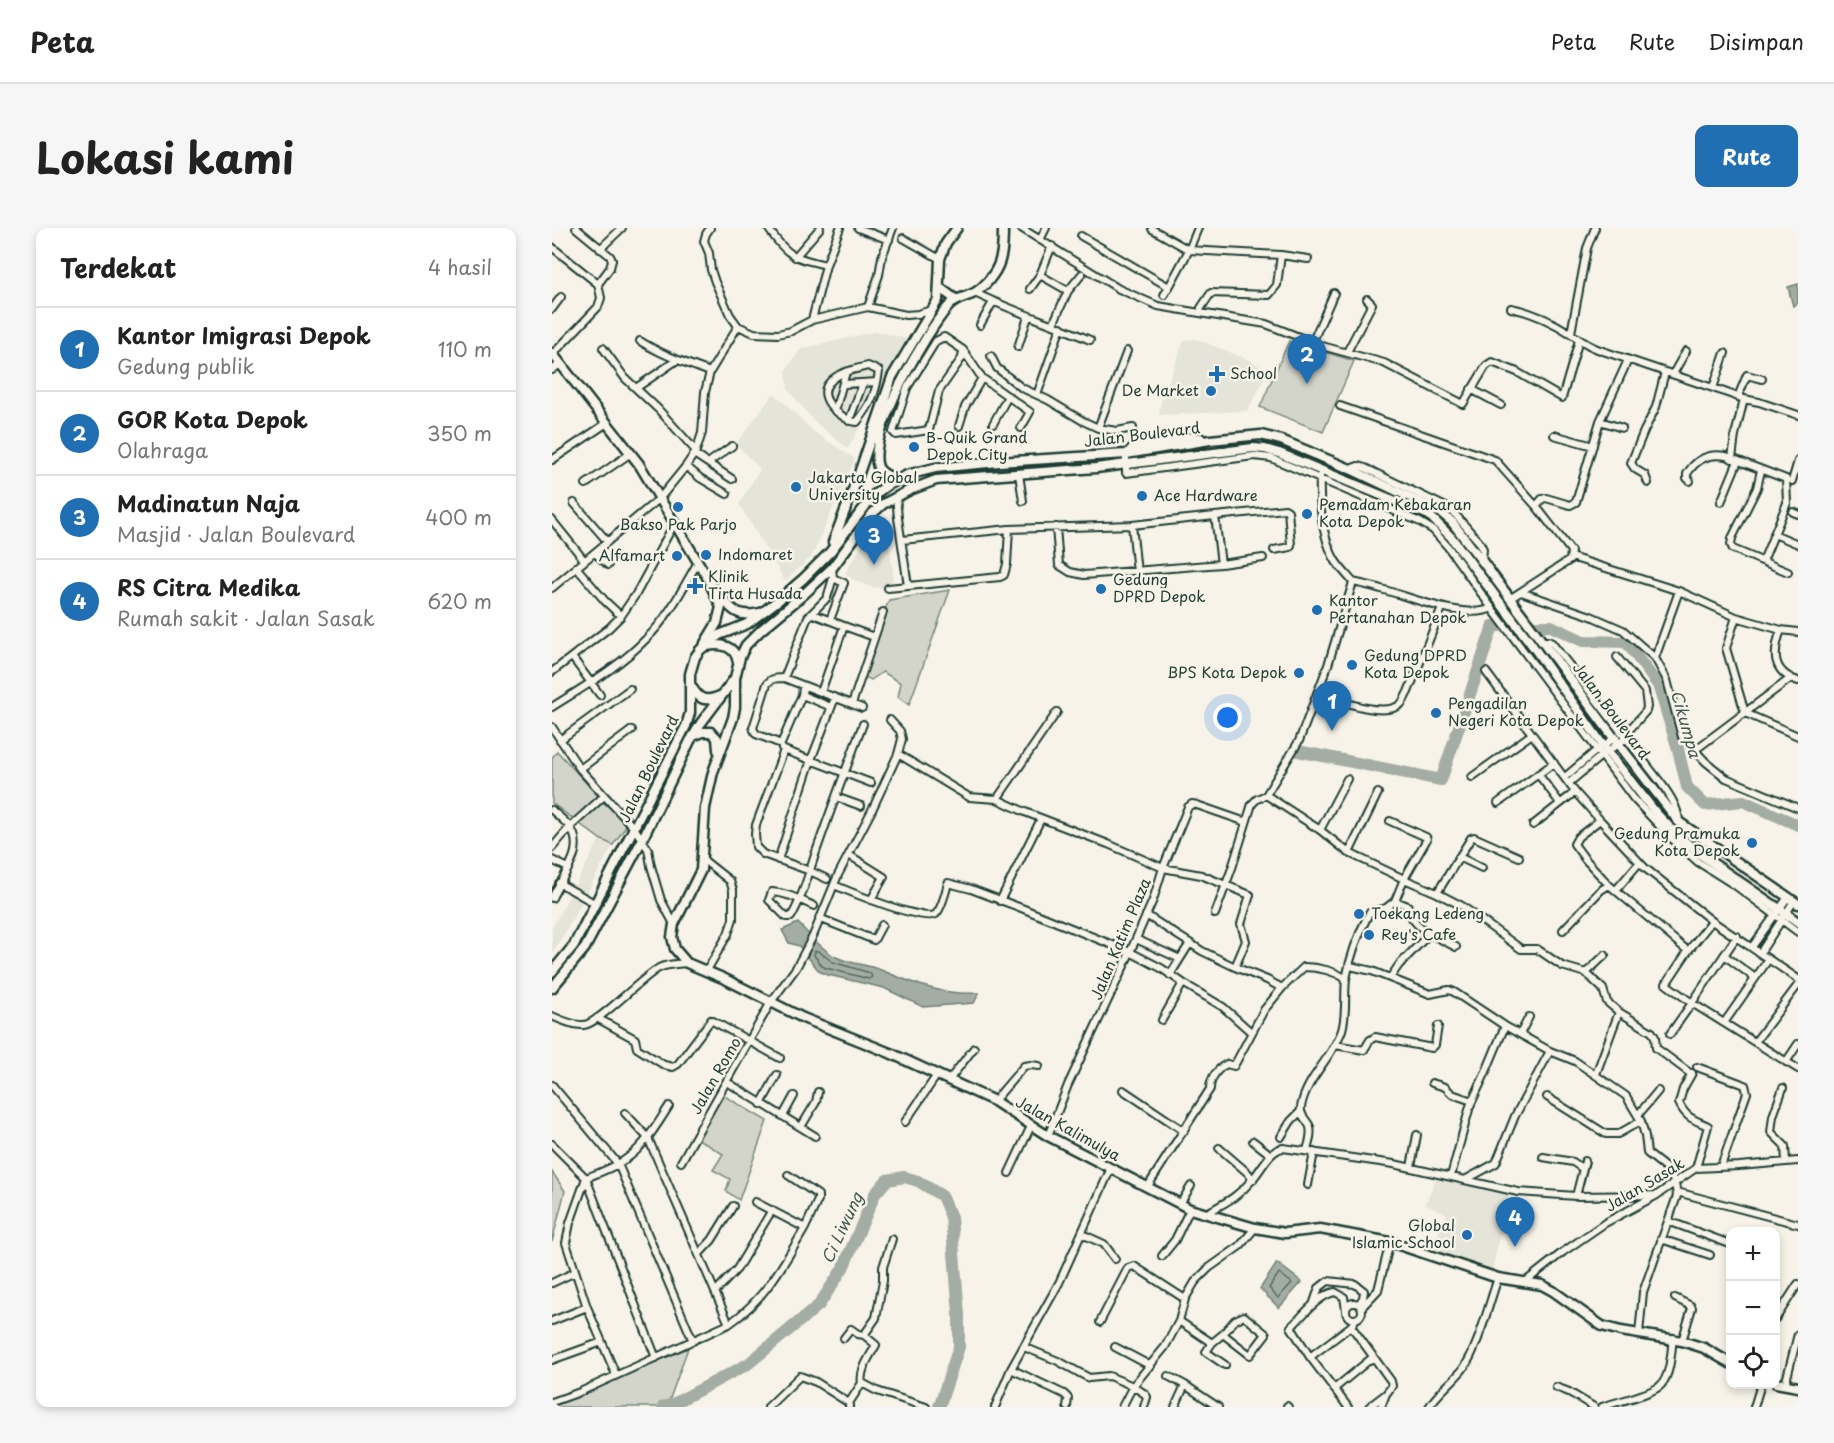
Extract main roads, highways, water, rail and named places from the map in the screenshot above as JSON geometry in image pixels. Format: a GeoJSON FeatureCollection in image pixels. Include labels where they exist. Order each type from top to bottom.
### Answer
{"type":"FeatureCollection","features":[{"type":"Feature","properties":{"kind":"main road"},"geometry":{"type":"LineString","coordinates":[[897,480],[881,472],[877,466],[878,444],[892,377],[938,300],[940,259],[946,243],[957,228]]}},
{"type":"Feature","properties":{"kind":"main road"},"geometry":{"type":"LineString","coordinates":[[830,552],[889,400],[915,355],[948,306],[955,300],[975,293],[997,269],[1001,258],[1003,228]]}},
{"type":"Feature","properties":{"kind":"main road"},"geometry":{"type":"LineString","coordinates":[[940,288],[955,300]]}},
{"type":"Feature","properties":{"kind":"main road"},"geometry":{"type":"LineString","coordinates":[[914,338],[923,343]]}},
{"type":"Feature","properties":{"kind":"main road"},"geometry":{"type":"LineString","coordinates":[[552,354],[652,483],[712,587],[719,601],[721,615],[704,646]]}},
{"type":"Feature","properties":{"kind":"main road","name":"Jalan Boulevard"},"geometry":{"type":"LineString","coordinates":[[552,972],[574,945],[686,726],[690,713],[690,684],[695,657],[704,646],[725,632],[747,624],[764,612],[803,579],[830,552],[874,495],[907,475],[935,468],[1126,454],[1204,441],[1261,435],[1281,440],[1350,469],[1439,511],[1452,522],[1679,822],[1793,901]]}},
{"type":"Feature","properties":{"kind":"main road","name":"Jalan Boulevard"},"geometry":{"type":"LineString","coordinates":[[738,662],[742,651],[762,630],[832,568],[873,513],[897,496],[936,480],[1126,469],[1253,448],[1265,449],[1306,464],[1320,474],[1428,515],[1451,537],[1532,645],[1602,750],[1656,813],[1701,855],[1780,914],[1798,922]]}},
{"type":"Feature","properties":{"kind":"main road"},"geometry":{"type":"LineString","coordinates":[[1306,464],[1309,451]]}},
{"type":"Feature","properties":{"kind":"main road"},"geometry":{"type":"LineString","coordinates":[[712,587],[728,606],[739,614],[764,612]]}},
{"type":"Feature","properties":{"kind":"main road"},"geometry":{"type":"LineString","coordinates":[[1532,645],[1541,640]]}},
{"type":"Feature","properties":{"kind":"main road"},"geometry":{"type":"LineString","coordinates":[[704,646],[715,644],[726,646],[736,654],[738,662],[733,718],[718,757]]}},
{"type":"Feature","properties":{"kind":"main road","name":"Jalan Boulevard"},"geometry":{"type":"LineString","coordinates":[[552,988],[585,948],[693,736],[735,678]]}},
{"type":"Feature","properties":{"kind":"main road"},"geometry":{"type":"LineString","coordinates":[[690,684],[696,694],[705,699],[723,694]]}},
{"type":"Feature","properties":{"kind":"main road"},"geometry":{"type":"LineString","coordinates":[[693,736],[707,731],[714,734],[719,743],[718,757]]}},
{"type":"Feature","properties":{"kind":"main road","name":"Jalan Kalimulya"},"geometry":{"type":"LineString","coordinates":[[718,757],[705,808],[700,870],[674,924],[672,937],[675,949],[687,963],[725,979],[803,1018],[890,1053],[994,1101],[1048,1136],[1190,1209],[1255,1228],[1285,1233],[1320,1229],[1390,1242],[1497,1278],[1542,1285],[1602,1326],[1621,1332],[1677,1339],[1704,1348],[1726,1360]]}},
{"type":"Feature","properties":{"kind":"main road"},"geometry":{"type":"LineString","coordinates":[[1780,1384],[1798,1388]]}},
{"type":"Feature","properties":{"kind":"water"},"geometry":{"type":"Polygon","coordinates":[[[1798,284],[1798,303],[1793,306],[1788,287],[1798,284]]]}},
{"type":"Feature","properties":{"kind":"water"},"geometry":{"type":"Polygon","coordinates":[[[798,923],[816,942],[841,959],[876,968],[928,988],[979,993],[974,1003],[923,1007],[884,988],[824,974],[799,946],[789,943],[782,930],[798,923]]]}},
{"type":"Feature","properties":{"kind":"water"},"geometry":{"type":"Polygon","coordinates":[[[1277,1263],[1302,1282],[1279,1308],[1260,1289],[1277,1263]]]}},
{"type":"Feature","properties":{"kind":"waterway","name":"Cikumpa"},"geometry":{"type":"LineString","coordinates":[[1298,751],[1441,780],[1493,626],[1551,626],[1583,641],[1626,642],[1658,685],[1687,787],[1705,805],[1743,801],[1798,825]]}},
{"type":"Feature","properties":{"kind":"waterway","name":"Ci Liwung"},"geometry":{"type":"LineString","coordinates":[[663,1407],[673,1404],[748,1364],[819,1305],[843,1268],[875,1194],[887,1180],[904,1177],[918,1181],[942,1196],[951,1217],[959,1314],[959,1347],[939,1407]]}},
{"type":"Feature","properties":{"kind":"place","name":"School"},"geometry":{"type":"Point","coordinates":[1217,374]}},
{"type":"Feature","properties":{"kind":"place","name":"GOR Kota Depok"},"geometry":{"type":"Point","coordinates":[1307,384]}},
{"type":"Feature","properties":{"kind":"place","name":"De Market"},"geometry":{"type":"Point","coordinates":[1211,391]}},
{"type":"Feature","properties":{"kind":"place","name":"B-Quik Grand Depok City"},"geometry":{"type":"Point","coordinates":[914,447]}},
{"type":"Feature","properties":{"kind":"place","name":"Jakarta Global University"},"geometry":{"type":"Point","coordinates":[796,487]}},
{"type":"Feature","properties":{"kind":"place","name":"Ace Hardware"},"geometry":{"type":"Point","coordinates":[1142,496]}},
{"type":"Feature","properties":{"kind":"place","name":"Bakso Pak Parjo"},"geometry":{"type":"Point","coordinates":[678,507]}},
{"type":"Feature","properties":{"kind":"place","name":"Pemadam Kebakaran Kota Depok"},"geometry":{"type":"Point","coordinates":[1307,514]}},
{"type":"Feature","properties":{"kind":"place","name":"Indomaret"},"geometry":{"type":"Point","coordinates":[706,555]}},
{"type":"Feature","properties":{"kind":"place","name":"Alfamart"},"geometry":{"type":"Point","coordinates":[677,556]}},
{"type":"Feature","properties":{"kind":"place","name":"Madinatun Naja"},"geometry":{"type":"Point","coordinates":[874,565]}},
{"type":"Feature","properties":{"kind":"place","name":"Klinik Tirta Husada"},"geometry":{"type":"Point","coordinates":[695,586]}},
{"type":"Feature","properties":{"kind":"place","name":"Gedung DPRD Depok"},"geometry":{"type":"Point","coordinates":[1101,589]}},
{"type":"Feature","properties":{"kind":"place","name":"Kantor Pertanahan Depok"},"geometry":{"type":"Point","coordinates":[1317,610]}},
{"type":"Feature","properties":{"kind":"place","name":"Gedung DPRD Kota Depok"},"geometry":{"type":"Point","coordinates":[1352,665]}},
{"type":"Feature","properties":{"kind":"place","name":"BPS Kota Depok"},"geometry":{"type":"Point","coordinates":[1299,673]}},
{"type":"Feature","properties":{"kind":"place","name":"Pengadilan Negeri Kota Depok"},"geometry":{"type":"Point","coordinates":[1436,713]}},
{"type":"Feature","properties":{"kind":"place","name":"Kantor Imigrasi Depok"},"geometry":{"type":"Point","coordinates":[1332,731]}},
{"type":"Feature","properties":{"kind":"place","name":"Gedung Pramuka Kota Depok"},"geometry":{"type":"Point","coordinates":[1752,843]}},
{"type":"Feature","properties":{"kind":"place","name":"Toekang Ledeng"},"geometry":{"type":"Point","coordinates":[1359,914]}},
{"type":"Feature","properties":{"kind":"place","name":"Rey's Cafe"},"geometry":{"type":"Point","coordinates":[1369,935]}},
{"type":"Feature","properties":{"kind":"place","name":"Global Islamic School"},"geometry":{"type":"Point","coordinates":[1467,1235]}},
{"type":"Feature","properties":{"kind":"place","name":"RS Citra Medika"},"geometry":{"type":"Point","coordinates":[1515,1247]}}]}
